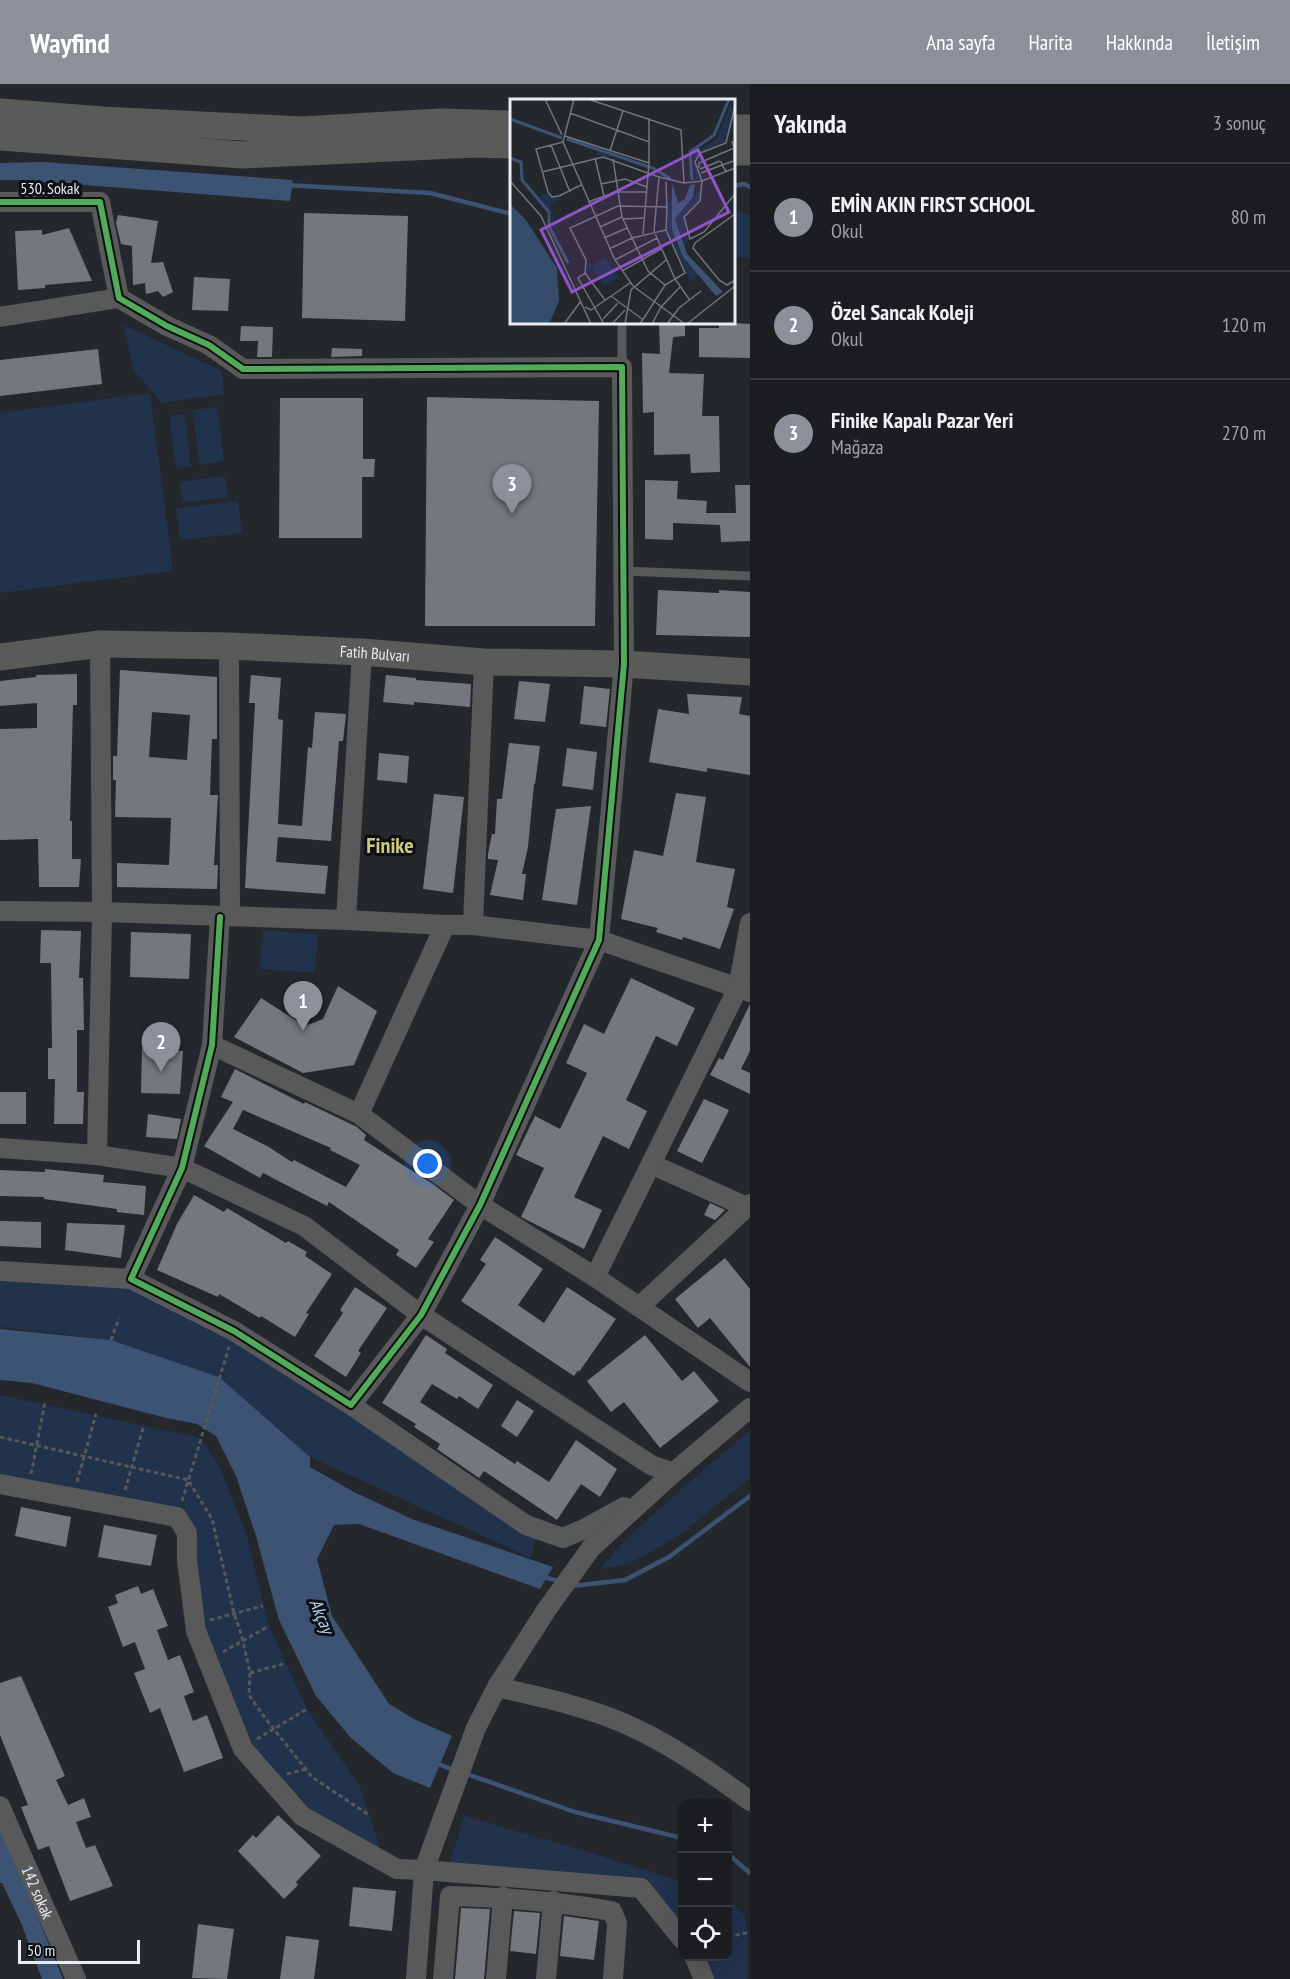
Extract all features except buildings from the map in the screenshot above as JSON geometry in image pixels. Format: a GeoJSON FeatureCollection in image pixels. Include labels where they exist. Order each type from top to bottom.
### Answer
{"type":"FeatureCollection","features":[{"type":"Feature","properties":{"kind":"street"},"geometry":{"type":"LineString","coordinates":[[0,112],[103,120],[302,130],[440,122],[510,124]]}},
{"type":"Feature","properties":{"kind":"street"},"geometry":{"type":"LineString","coordinates":[[0,137],[242,155],[475,144],[510,145]]}},
{"type":"Feature","properties":{"kind":"street","name":"530. Sokak"},"geometry":{"type":"LineString","coordinates":[[0,202],[100,202],[119,298]]}},
{"type":"Feature","properties":{"kind":"street"},"geometry":{"type":"LineString","coordinates":[[0,317],[119,298],[167,326],[209,345],[243,369],[622,367],[624,664],[599,940],[480,1205],[421,1315],[351,1405]]}},
{"type":"Feature","properties":{"kind":"street"},"geometry":{"type":"LineString","coordinates":[[97,1155],[102,912],[100,644]]}},
{"type":"Feature","properties":{"kind":"street","name":"Fatih Bulvarı"},"geometry":{"type":"LineString","coordinates":[[0,657],[100,644],[229,646],[362,652],[484,662],[624,664],[750,672]]}},
{"type":"Feature","properties":{"kind":"street"},"geometry":{"type":"LineString","coordinates":[[131,1279],[182,1168],[212,1045],[225,916],[229,646]]}},
{"type":"Feature","properties":{"kind":"street"},"geometry":{"type":"LineString","coordinates":[[346,920],[362,652]]}},
{"type":"Feature","properties":{"kind":"street"},"geometry":{"type":"LineString","coordinates":[[472,925],[484,662]]}},
{"type":"Feature","properties":{"kind":"street"},"geometry":{"type":"LineString","coordinates":[[0,910],[346,920],[445,926],[472,925],[599,940],[744,990]]}},
{"type":"Feature","properties":{"kind":"street"},"geometry":{"type":"LineString","coordinates":[[595,1277],[651,1164],[744,990],[750,923]]}},
{"type":"Feature","properties":{"kind":"street"},"geometry":{"type":"LineString","coordinates":[[359,1114],[445,926]]}},
{"type":"Feature","properties":{"kind":"street"},"geometry":{"type":"LineString","coordinates":[[212,1045],[359,1114],[480,1205],[595,1277],[750,1382]]}},
{"type":"Feature","properties":{"kind":"street"},"geometry":{"type":"LineString","coordinates":[[0,1148],[97,1155],[182,1168],[303,1226],[421,1315],[651,1465],[673,1473]]}},
{"type":"Feature","properties":{"kind":"street"},"geometry":{"type":"LineString","coordinates":[[639,1307],[748,1205],[651,1164]]}},
{"type":"Feature","properties":{"kind":"street"},"geometry":{"type":"LineString","coordinates":[[0,1271],[131,1279],[234,1331],[351,1405],[525,1525],[562,1538],[622,1508],[673,1473]]}},
{"type":"Feature","properties":{"kind":"street"},"geometry":{"type":"LineString","coordinates":[[416,1979],[424,1870],[476,1728],[497,1687],[547,1609],[591,1548],[673,1473],[750,1408]]}},
{"type":"Feature","properties":{"kind":"street"},"geometry":{"type":"LineString","coordinates":[[0,1484],[177,1517],[187,1533],[187,1560],[196,1631],[243,1749],[302,1816],[397,1869],[641,1888],[678,1934]]}},
{"type":"Feature","properties":{"kind":"street"},"geometry":{"type":"LineString","coordinates":[[497,1687],[564,1703],[620,1722],[676,1750],[750,1801]]}},
{"type":"Feature","properties":{"kind":"street","name":"142 sokak"},"geometry":{"type":"LineString","coordinates":[[0,1806],[76,1979]]}},
{"type":"Feature","properties":{"kind":"street"},"geometry":{"type":"LineString","coordinates":[[443,1979],[450,1896],[553,1901],[612,1911],[617,1923],[613,1979]]}},
{"type":"Feature","properties":{"kind":"street"},"geometry":{"type":"LineString","coordinates":[[496,1979],[503,1897]]}},
{"type":"Feature","properties":{"kind":"street"},"geometry":{"type":"LineString","coordinates":[[546,1979],[553,1901]]}},
{"type":"Feature","properties":{"kind":"street"},"geometry":{"type":"LineString","coordinates":[[696,1961],[704,1979]]}},
{"type":"Feature","properties":{"kind":"lane"},"geometry":{"type":"LineString","coordinates":[[621,324],[622,367]]}},
{"type":"Feature","properties":{"kind":"lane"},"geometry":{"type":"LineString","coordinates":[[623,571],[750,576]]}},
{"type":"Feature","properties":{"kind":"path"},"geometry":{"type":"LineString","coordinates":[[111,1340],[119,1318]]}},
{"type":"Feature","properties":{"kind":"path"},"geometry":{"type":"LineString","coordinates":[[177,1517],[234,1331]]}},
{"type":"Feature","properties":{"kind":"path"},"geometry":{"type":"LineString","coordinates":[[28,1489],[45,1402]]}},
{"type":"Feature","properties":{"kind":"path"},"geometry":{"type":"LineString","coordinates":[[73,1497],[96,1414]]}},
{"type":"Feature","properties":{"kind":"path"},"geometry":{"type":"LineString","coordinates":[[120,1506],[144,1425]]}},
{"type":"Feature","properties":{"kind":"path"},"geometry":{"type":"LineString","coordinates":[[196,1624],[263,1605]]}},
{"type":"Feature","properties":{"kind":"path"},"geometry":{"type":"LineString","coordinates":[[208,1660],[269,1626]]}},
{"type":"Feature","properties":{"kind":"path"},"geometry":{"type":"LineString","coordinates":[[250,1673],[283,1664]]}},
{"type":"Feature","properties":{"kind":"path"},"geometry":{"type":"LineString","coordinates":[[243,1749],[307,1710]]}},
{"type":"Feature","properties":{"kind":"path"},"geometry":{"type":"LineString","coordinates":[[732,1936],[750,1932]]}},
{"type":"Feature","properties":{"kind":"shaded area"},"geometry":{"type":"Polygon","coordinates":[[[735,210],[750,214],[750,258],[735,257],[735,210]]]}},
{"type":"Feature","properties":{"kind":"shaded area"},"geometry":{"type":"Polygon","coordinates":[[[123,325],[222,371],[224,394],[162,403],[134,371],[123,325]]]}},
{"type":"Feature","properties":{"kind":"shaded area"},"geometry":{"type":"Polygon","coordinates":[[[150,393],[173,571],[0,593],[0,413],[150,393]]]}},
{"type":"Feature","properties":{"kind":"shaded area"},"geometry":{"type":"Polygon","coordinates":[[[217,407],[224,461],[200,465],[192,410],[217,407]]]}},
{"type":"Feature","properties":{"kind":"shaded area"},"geometry":{"type":"Polygon","coordinates":[[[185,414],[191,466],[176,468],[169,416],[185,414]]]}},
{"type":"Feature","properties":{"kind":"shaded area"},"geometry":{"type":"Polygon","coordinates":[[[225,476],[228,497],[183,503],[180,482],[225,476]]]}},
{"type":"Feature","properties":{"kind":"shaded area"},"geometry":{"type":"Polygon","coordinates":[[[238,501],[242,533],[180,540],[176,508],[238,501]]]}},
{"type":"Feature","properties":{"kind":"shaded area"},"geometry":{"type":"Polygon","coordinates":[[[263,930],[318,934],[315,973],[260,969],[263,930]]]}},
{"type":"Feature","properties":{"kind":"shaded area"},"geometry":{"type":"Polygon","coordinates":[[[0,1271],[131,1279],[234,1331],[536,1536],[531,1558],[310,1457],[219,1377],[111,1340],[0,1327],[0,1271]]]}},
{"type":"Feature","properties":{"kind":"shaded area"},"geometry":{"type":"Polygon","coordinates":[[[0,1395],[201,1438],[220,1468],[246,1533],[269,1626],[307,1709],[360,1787],[381,1850],[309,1814],[243,1749],[208,1660],[177,1517],[0,1483],[0,1395]]]}},
{"type":"Feature","properties":{"kind":"shaded area"},"geometry":{"type":"Polygon","coordinates":[[[750,1430],[750,1478],[680,1535],[629,1564],[599,1569],[653,1514],[750,1430]]]}},
{"type":"Feature","properties":{"kind":"shaded area"},"geometry":{"type":"Polygon","coordinates":[[[464,1816],[592,1853],[678,1881],[678,1945],[641,1888],[447,1872],[464,1816]]]}},
{"type":"Feature","properties":{"kind":"shaded area"},"geometry":{"type":"Polygon","coordinates":[[[732,1903],[745,1916],[748,1932],[747,1979],[701,1979],[689,1961],[732,1961],[732,1903]]]}},
{"type":"Feature","properties":{"kind":"water"},"geometry":{"type":"Polygon","coordinates":[[[43,162],[293,180],[290,201],[0,180],[0,163],[43,162]]]}},
{"type":"Feature","properties":{"kind":"water"},"geometry":{"type":"Polygon","coordinates":[[[0,1329],[111,1340],[219,1377],[310,1457],[310,1467],[354,1492],[412,1519],[553,1567],[540,1589],[359,1524],[334,1525],[317,1559],[332,1616],[389,1704],[414,1719],[452,1736],[430,1788],[393,1773],[351,1738],[316,1696],[279,1620],[256,1536],[236,1476],[216,1436],[197,1424],[32,1383],[0,1380],[0,1329]]]}},
{"type":"Feature","properties":{"kind":"water"},"geometry":{"type":"Polygon","coordinates":[[[0,1825],[63,1979],[42,1979],[21,1923],[0,1883],[0,1825]]]}},
{"type":"Feature","properties":{"kind":"waterway"},"geometry":{"type":"LineString","coordinates":[[735,186],[744,184],[750,187]]}},
{"type":"Feature","properties":{"kind":"waterway"},"geometry":{"type":"LineString","coordinates":[[286,185],[430,193],[510,213]]}},
{"type":"Feature","properties":{"kind":"waterway"},"geometry":{"type":"LineString","coordinates":[[572,1586],[625,1580],[669,1557],[750,1496]]}},
{"type":"Feature","properties":{"kind":"waterway"},"geometry":{"type":"LineString","coordinates":[[544,1577],[562,1582]]}},
{"type":"Feature","properties":{"kind":"waterway","name":"Akçay"},"geometry":{"type":"LineString","coordinates":[[436,1763],[456,1771]]}},
{"type":"Feature","properties":{"kind":"waterway","name":"Akçay"},"geometry":{"type":"LineString","coordinates":[[464,1773],[575,1812],[678,1837]]}},
{"type":"Feature","properties":{"kind":"waterway","name":"Akçay"},"geometry":{"type":"LineString","coordinates":[[732,1857],[750,1873]]}},
{"type":"Feature","properties":{"kind":"cycle path"},"geometry":{"type":"LineString","coordinates":[[0,202],[100,202],[119,298],[167,326],[209,345],[243,369],[622,367],[624,664],[599,940],[480,1205],[421,1315],[351,1405],[234,1331],[131,1279],[182,1168],[212,1045],[220,917]]}},
{"type":"Feature","properties":{"kind":"place","name":"Finike Kapalı Pazar Yeri"},"geometry":{"type":"Point","coordinates":[512,514]}},
{"type":"Feature","properties":{"kind":"place","name":"EMİN AKIN FIRST SCHOOL"},"geometry":{"type":"Point","coordinates":[303,1031]}},
{"type":"Feature","properties":{"kind":"place","name":"Özel Sancak Koleji"},"geometry":{"type":"Point","coordinates":[161,1072]}},
{"type":"Feature","properties":{"kind":"district","name":"Finike"},"geometry":{"type":"Point","coordinates":[390,845]}}]}
